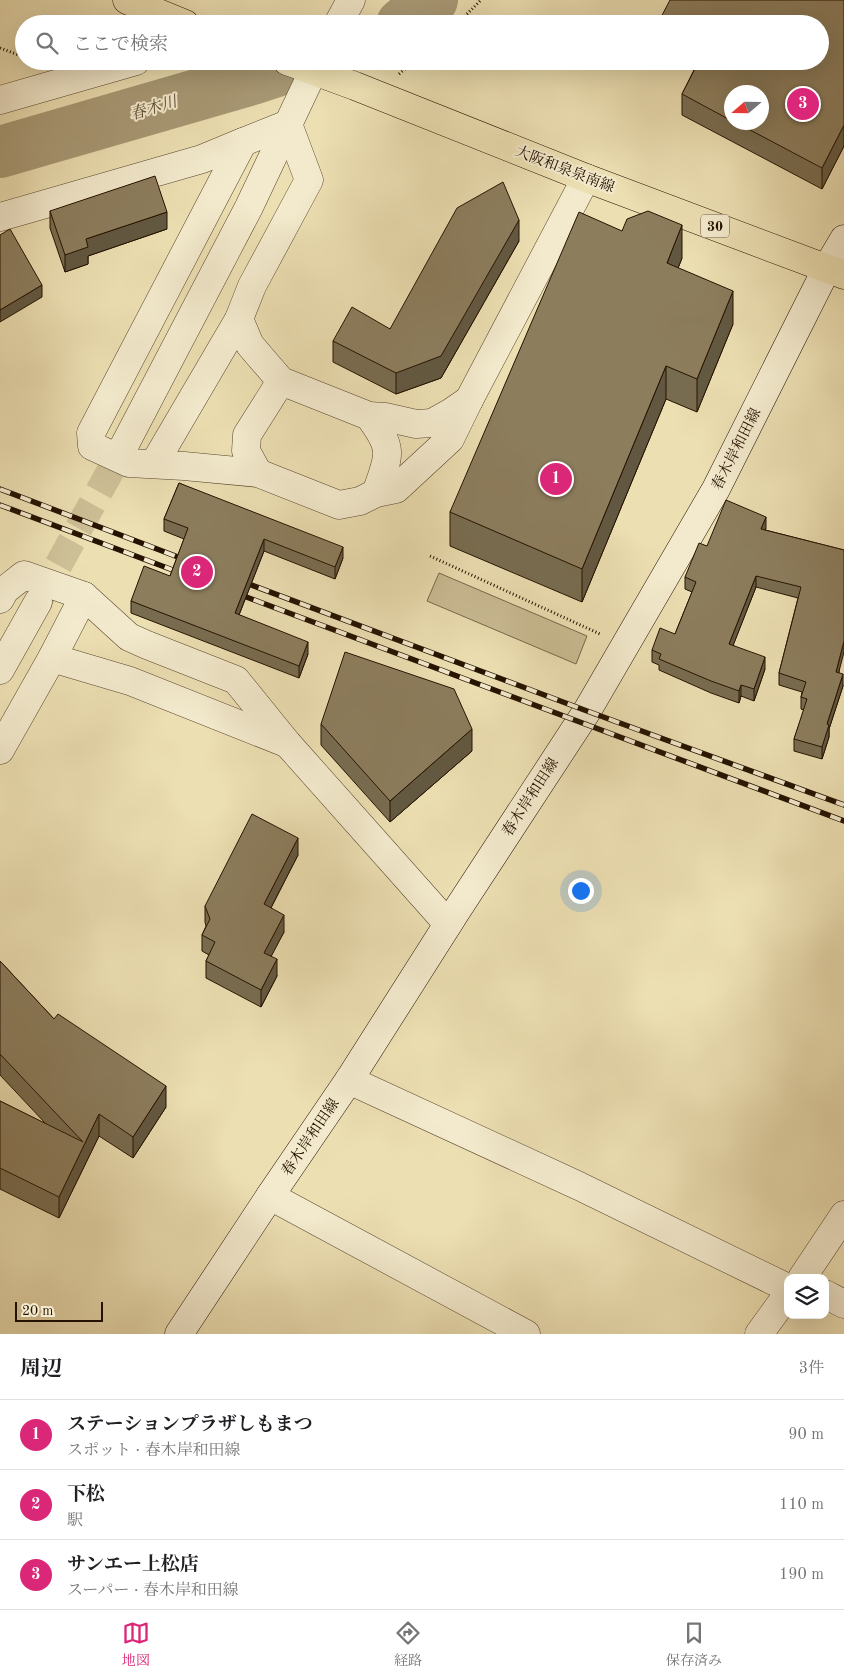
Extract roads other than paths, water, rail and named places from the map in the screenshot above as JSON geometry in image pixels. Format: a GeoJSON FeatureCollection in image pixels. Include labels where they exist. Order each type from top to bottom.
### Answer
{"type":"FeatureCollection","features":[{"type":"Feature","properties":{"kind":"main road"},"geometry":{"type":"LineString","coordinates":[[127,0],[163,15]]}},
{"type":"Feature","properties":{"kind":"main road","name":"大阪和泉泉南線"},"geometry":{"type":"LineString","coordinates":[[324,70],[355,86],[586,178],[836,272]]}},
{"type":"Feature","properties":{"kind":"street"},"geometry":{"type":"LineString","coordinates":[[343,15],[351,0]]}},
{"type":"Feature","properties":{"kind":"street"},"geometry":{"type":"LineString","coordinates":[[0,100],[105,70]]}},
{"type":"Feature","properties":{"kind":"street"},"geometry":{"type":"LineString","coordinates":[[123,448],[249,207],[314,70]]}},
{"type":"Feature","properties":{"kind":"street"},"geometry":{"type":"LineString","coordinates":[[0,217],[202,159],[242,142],[292,117]]}},
{"type":"Feature","properties":{"kind":"street"},"geometry":{"type":"LineString","coordinates":[[154,464],[239,319],[252,286],[309,180],[292,117]]}},
{"type":"Feature","properties":{"kind":"street"},"geometry":{"type":"LineString","coordinates":[[242,142],[91,433],[92,446],[129,463],[258,473],[339,504],[360,501],[376,493],[396,489],[450,439],[586,178]]}},
{"type":"Feature","properties":{"kind":"street","name":"春木岸和田線"},"geometry":{"type":"LineString","coordinates":[[179,1334],[270,1196],[350,1080],[448,924],[587,711],[716,489],[836,272],[844,239]]}},
{"type":"Feature","properties":{"kind":"street"},"geometry":{"type":"LineString","coordinates":[[239,319],[250,345],[281,381],[369,416],[385,416],[416,424],[432,424],[469,400]]}},
{"type":"Feature","properties":{"kind":"street"},"geometry":{"type":"LineString","coordinates":[[258,473],[246,451],[247,435],[281,381]]}},
{"type":"Feature","properties":{"kind":"street"},"geometry":{"type":"LineString","coordinates":[[369,416],[380,430],[387,451],[376,493]]}},
{"type":"Feature","properties":{"kind":"street"},"geometry":{"type":"LineString","coordinates":[[0,599],[6,590],[24,575],[84,596],[129,637],[236,680],[287,743],[448,924]]}},
{"type":"Feature","properties":{"kind":"street"},"geometry":{"type":"LineString","coordinates":[[0,750],[52,658],[84,596]]}},
{"type":"Feature","properties":{"kind":"street"},"geometry":{"type":"LineString","coordinates":[[0,670],[38,602]]}},
{"type":"Feature","properties":{"kind":"street"},"geometry":{"type":"LineString","coordinates":[[130,681],[126,666],[133,656],[147,645]]}},
{"type":"Feature","properties":{"kind":"street"},"geometry":{"type":"LineString","coordinates":[[52,658],[130,681],[287,743]]}},
{"type":"Feature","properties":{"kind":"street"},"geometry":{"type":"LineString","coordinates":[[220,716],[231,707],[236,695],[236,680]]}},
{"type":"Feature","properties":{"kind":"street"},"geometry":{"type":"LineString","coordinates":[[350,1080],[578,1186],[784,1286]]}},
{"type":"Feature","properties":{"kind":"street"},"geometry":{"type":"LineString","coordinates":[[270,1196],[526,1334]]}},
{"type":"Feature","properties":{"kind":"street"},"geometry":{"type":"LineString","coordinates":[[805,1274],[844,1215]]}},
{"type":"Feature","properties":{"kind":"street"},"geometry":{"type":"LineString","coordinates":[[829,1296],[844,1304]]}},
{"type":"Feature","properties":{"kind":"street"},"geometry":{"type":"LineString","coordinates":[[759,1334],[784,1300]]}},
{"type":"Feature","properties":{"kind":"waterway","name":"春木川"},"geometry":{"type":"LineString","coordinates":[[413,15],[432,0]]}},
{"type":"Feature","properties":{"kind":"waterway","name":"春木川"},"geometry":{"type":"LineString","coordinates":[[0,152],[280,70]]}},
{"type":"Feature","properties":{"kind":"tunnel"},"geometry":{"type":"LineString","coordinates":[[38,602],[123,448]]}},
{"type":"Feature","properties":{"kind":"railway"},"geometry":{"type":"LineString","coordinates":[[0,489],[191,562]]}},
{"type":"Feature","properties":{"kind":"railway"},"geometry":{"type":"LineString","coordinates":[[0,505],[186,575]]}},
{"type":"Feature","properties":{"kind":"railway"},"geometry":{"type":"LineString","coordinates":[[238,580],[844,805]]}},
{"type":"Feature","properties":{"kind":"railway"},"geometry":{"type":"LineString","coordinates":[[233,592],[844,821]]}},
{"type":"Feature","properties":{"kind":"place","name":"サンエー上松店"},"geometry":{"type":"Point","coordinates":[803,104]}},
{"type":"Feature","properties":{"kind":"place","name":"ステーションプラザしもまつ"},"geometry":{"type":"Point","coordinates":[556,479]}},
{"type":"Feature","properties":{"kind":"place","name":"下松"},"geometry":{"type":"Point","coordinates":[197,572]}}]}
